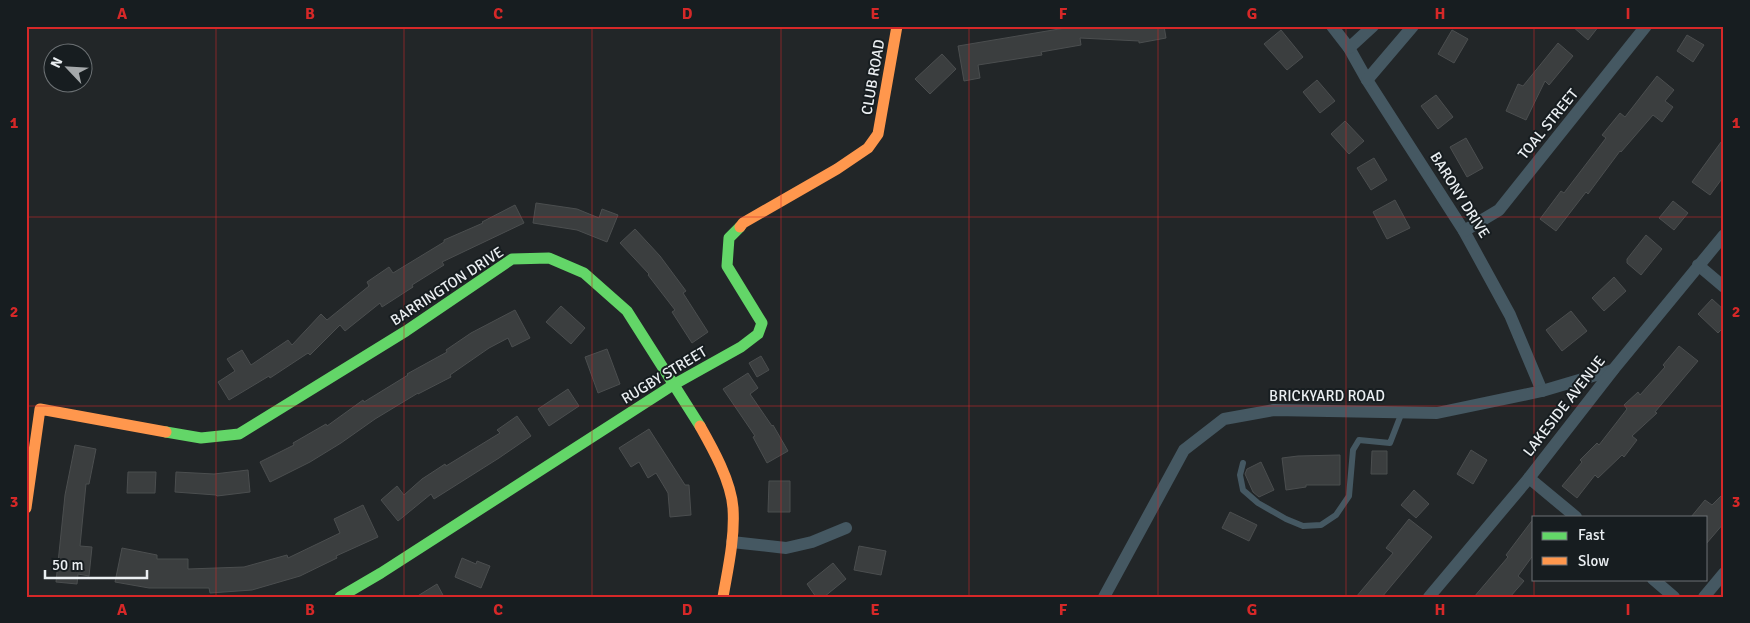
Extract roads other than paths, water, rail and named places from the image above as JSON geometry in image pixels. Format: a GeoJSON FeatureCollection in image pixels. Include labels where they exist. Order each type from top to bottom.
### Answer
{"type":"FeatureCollection","features":[{"type":"Feature","properties":{"kind":"street","name":"CLUB ROAD"},"geometry":{"type":"LineString","coordinates":[[878,134],[897,26]]}},
{"type":"Feature","properties":{"kind":"street","name":"BARONY DRIVE"},"geometry":{"type":"LineString","coordinates":[[1332,26],[1349,48],[1367,80],[1464,231],[1510,315],[1542,391]]}},
{"type":"Feature","properties":{"kind":"street"},"geometry":{"type":"LineString","coordinates":[[1349,48],[1373,26]]}},
{"type":"Feature","properties":{"kind":"street"},"geometry":{"type":"LineString","coordinates":[[1367,80],[1413,26]]}},
{"type":"Feature","properties":{"kind":"street","name":"TOAL STREET"},"geometry":{"type":"LineString","coordinates":[[1464,231],[1499,210],[1646,26]]}},
{"type":"Feature","properties":{"kind":"street","name":"RUGBY STREET"},"geometry":{"type":"LineString","coordinates":[[340,597],[381,573],[673,385],[741,347],[758,334],[762,323],[727,266],[729,238],[742,223],[837,169],[868,148],[878,134]]}},
{"type":"Feature","properties":{"kind":"street","name":"LAKESIDE AVENUE"},"geometry":{"type":"LineString","coordinates":[[1429,597],[1529,478],[1613,370],[1724,235]]}},
{"type":"Feature","properties":{"kind":"street","name":"BARRINGTON DRIVE"},"geometry":{"type":"LineString","coordinates":[[26,508],[40,409],[201,438],[239,434],[406,331],[512,259],[548,258],[584,273],[627,311],[701,427],[725,476],[732,507],[732,542],[723,597]]}},
{"type":"Feature","properties":{"kind":"street"},"geometry":{"type":"LineString","coordinates":[[1698,265],[1724,286]]}},
{"type":"Feature","properties":{"kind":"street","name":"BRICKYARD ROAD"},"geometry":{"type":"LineString","coordinates":[[1104,597],[1184,450],[1224,419],[1274,410],[1437,413],[1542,391],[1613,370]]}},
{"type":"Feature","properties":{"kind":"street"},"geometry":{"type":"LineString","coordinates":[[1529,478],[1575,516]]}},
{"type":"Feature","properties":{"kind":"street"},"geometry":{"type":"LineString","coordinates":[[732,542],[786,548],[812,542],[846,528]]}},
{"type":"Feature","properties":{"kind":"street"},"geometry":{"type":"LineString","coordinates":[[1704,597],[1724,573]]}},
{"type":"Feature","properties":{"kind":"street"},"geometry":{"type":"LineString","coordinates":[[1654,580],[1674,597]]}},
{"type":"Feature","properties":{"kind":"lane"},"geometry":{"type":"LineString","coordinates":[[1243,463],[1240,475],[1243,490],[1258,503],[1286,519],[1303,526],[1321,525],[1336,515],[1349,496],[1353,450],[1359,440],[1390,443],[1402,412]]}}]}
